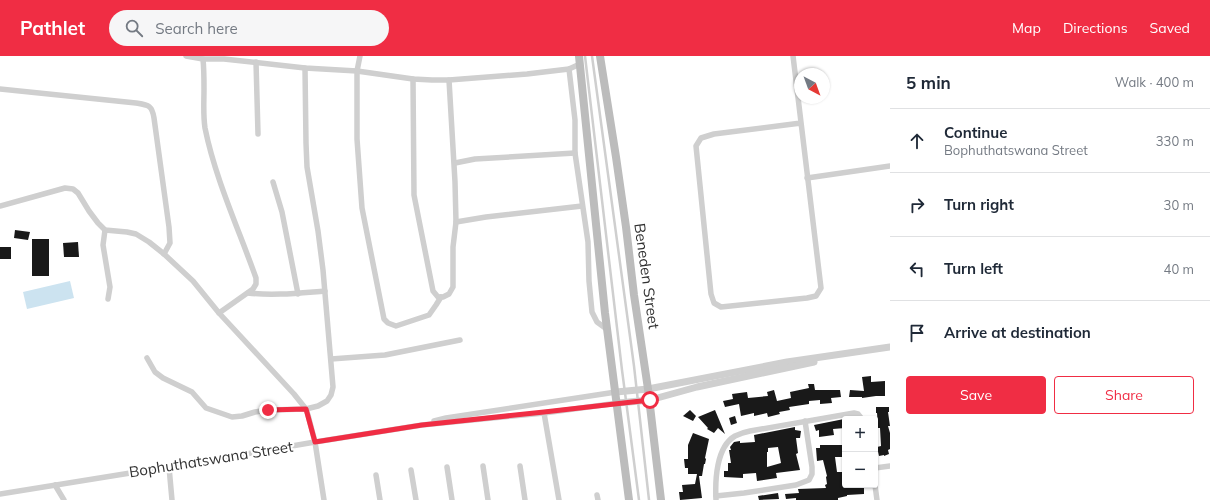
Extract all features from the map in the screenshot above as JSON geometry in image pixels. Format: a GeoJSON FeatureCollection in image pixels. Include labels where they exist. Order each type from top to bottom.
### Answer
{"type":"FeatureCollection","features":[{"type":"Feature","properties":{"kind":"main road","name":"Beneden Street"},"geometry":{"type":"LineString","coordinates":[[600,56],[616,157],[634,295],[650,400],[661,500]]}},
{"type":"Feature","properties":{"kind":"main road"},"geometry":{"type":"LineString","coordinates":[[579,60],[594,212],[608,330],[616,392],[622,403],[629,500]]}},
{"type":"Feature","properties":{"kind":"street"},"geometry":{"type":"LineString","coordinates":[[186,56],[203,59],[224,59],[305,68],[357,71],[413,79],[449,80],[500,77],[569,69],[579,60]]}},
{"type":"Feature","properties":{"kind":"street"},"geometry":{"type":"LineString","coordinates":[[360,56],[357,71],[358,144],[362,208],[384,319],[388,323],[396,326],[429,315],[440,297],[449,294],[453,287],[453,247],[456,222],[455,163],[449,80]]}},
{"type":"Feature","properties":{"kind":"street"},"geometry":{"type":"LineString","coordinates":[[793,56],[801,122],[820,288],[816,296],[721,307],[714,303],[711,294],[696,146],[701,138],[714,134],[801,122]]}},
{"type":"Feature","properties":{"kind":"street"},"geometry":{"type":"LineString","coordinates":[[203,59],[203,104],[209,148],[256,278],[256,284],[248,293],[219,313]]}},
{"type":"Feature","properties":{"kind":"street"},"geometry":{"type":"LineString","coordinates":[[256,62],[258,134]]}},
{"type":"Feature","properties":{"kind":"street"},"geometry":{"type":"LineString","coordinates":[[147,358],[155,372],[162,378],[192,392],[206,408],[222,414],[242,416],[268,410],[306,409],[318,406],[327,401],[331,395],[333,387],[325,291],[318,231],[307,167],[305,68]]}},
{"type":"Feature","properties":{"kind":"street"},"geometry":{"type":"LineString","coordinates":[[569,69],[575,120],[575,153],[588,242],[589,281],[592,312],[597,322],[608,330]]}},
{"type":"Feature","properties":{"kind":"street"},"geometry":{"type":"LineString","coordinates":[[413,79],[414,194],[433,291],[438,297],[440,297]]}},
{"type":"Feature","properties":{"kind":"street"},"geometry":{"type":"LineString","coordinates":[[0,89],[136,103],[150,106],[153,110],[169,227],[170,243],[164,254]]}},
{"type":"Feature","properties":{"kind":"street"},"geometry":{"type":"LineString","coordinates":[[455,163],[475,159],[575,153]]}},
{"type":"Feature","properties":{"kind":"street"},"geometry":{"type":"LineString","coordinates":[[807,178],[890,166]]}},
{"type":"Feature","properties":{"kind":"street"},"geometry":{"type":"LineString","coordinates":[[273,182],[282,212],[298,294]]}},
{"type":"Feature","properties":{"kind":"street"},"geometry":{"type":"LineString","coordinates":[[0,206],[65,188],[73,189],[78,193],[98,223],[106,230],[136,234],[164,254],[193,281],[219,313],[306,409],[315,442],[324,500]]}},
{"type":"Feature","properties":{"kind":"street"},"geometry":{"type":"LineString","coordinates":[[456,222],[582,206]]}},
{"type":"Feature","properties":{"kind":"street"},"geometry":{"type":"LineString","coordinates":[[106,230],[103,245],[110,287],[108,299]]}},
{"type":"Feature","properties":{"kind":"street"},"geometry":{"type":"LineString","coordinates":[[248,293],[264,295],[298,294],[325,291]]}},
{"type":"Feature","properties":{"kind":"street"},"geometry":{"type":"LineString","coordinates":[[330,359],[385,355],[460,340]]}},
{"type":"Feature","properties":{"kind":"street","name":"Bophuthatswana Street"},"geometry":{"type":"LineString","coordinates":[[422,425],[446,418],[616,392],[648,389],[787,362],[890,347]]}},
{"type":"Feature","properties":{"kind":"street","name":"Bophuthatswana Street"},"geometry":{"type":"LineString","coordinates":[[0,494],[217,460],[315,442],[422,425],[650,400],[697,387],[814,362],[837,355]]}},
{"type":"Feature","properties":{"kind":"street"},"geometry":{"type":"LineString","coordinates":[[544,412],[559,500]]}},
{"type":"Feature","properties":{"kind":"street"},"geometry":{"type":"LineString","coordinates":[[805,421],[812,467],[812,474],[808,480],[796,485],[716,498],[720,454],[729,441],[735,436],[750,431],[805,421],[854,413],[860,416]]}},
{"type":"Feature","properties":{"kind":"street"},"geometry":{"type":"LineString","coordinates":[[483,466],[488,500]]}},
{"type":"Feature","properties":{"kind":"street"},"geometry":{"type":"LineString","coordinates":[[520,466],[525,500]]}},
{"type":"Feature","properties":{"kind":"street"},"geometry":{"type":"LineString","coordinates":[[878,468],[890,466]]}},
{"type":"Feature","properties":{"kind":"street"},"geometry":{"type":"LineString","coordinates":[[169,467],[172,500]]}},
{"type":"Feature","properties":{"kind":"street"},"geometry":{"type":"LineString","coordinates":[[447,467],[452,500]]}},
{"type":"Feature","properties":{"kind":"street"},"geometry":{"type":"LineString","coordinates":[[411,470],[416,500]]}},
{"type":"Feature","properties":{"kind":"street"},"geometry":{"type":"LineString","coordinates":[[376,475],[380,500]]}},
{"type":"Feature","properties":{"kind":"street"},"geometry":{"type":"LineString","coordinates":[[55,485],[64,500]]}},
{"type":"Feature","properties":{"kind":"street"},"geometry":{"type":"LineString","coordinates":[[875,488],[877,500]]}},
{"type":"Feature","properties":{"kind":"lane"},"geometry":{"type":"LineString","coordinates":[[585,56],[625,391],[622,403],[639,500]]}},
{"type":"Feature","properties":{"kind":"lane"},"geometry":{"type":"LineString","coordinates":[[592,56],[638,401],[649,500]]}},
{"type":"Feature","properties":{"kind":"water"},"geometry":{"type":"Polygon","coordinates":[[[70,281],[74,298],[27,309],[23,292],[70,281]]]}},
{"type":"Feature","properties":{"kind":"building"},"geometry":{"type":"Polygon","coordinates":[[[15,230],[30,232],[28,240],[14,238],[15,230]]]}},
{"type":"Feature","properties":{"kind":"building"},"geometry":{"type":"Polygon","coordinates":[[[32,239],[49,239],[49,276],[32,276],[32,239]]]}},
{"type":"Feature","properties":{"kind":"building"},"geometry":{"type":"Polygon","coordinates":[[[78,242],[79,257],[64,257],[63,243],[78,242]]]}},
{"type":"Feature","properties":{"kind":"building"},"geometry":{"type":"Polygon","coordinates":[[[0,247],[11,247],[11,259],[0,259],[0,247]]]}},
{"type":"Feature","properties":{"kind":"building"},"geometry":{"type":"Polygon","coordinates":[[[871,376],[871,382],[885,381],[885,396],[862,398],[849,397],[850,390],[864,391],[862,377],[871,376]]]}},
{"type":"Feature","properties":{"kind":"building"},"geometry":{"type":"Polygon","coordinates":[[[808,384],[814,384],[815,390],[840,390],[841,397],[831,398],[832,403],[820,404],[820,400],[809,401],[809,404],[789,407],[790,410],[779,412],[780,414],[768,417],[767,413],[754,416],[754,413],[741,416],[739,404],[725,407],[723,401],[733,399],[732,394],[747,392],[748,398],[768,396],[767,392],[774,390],[777,401],[791,398],[790,392],[809,388],[808,384]]]}},
{"type":"Feature","properties":{"kind":"building"},"geometry":{"type":"Polygon","coordinates":[[[876,407],[889,407],[888,412],[890,426],[888,426],[890,433],[890,449],[888,450],[889,454],[884,456],[879,456],[878,452],[878,447],[881,446],[880,428],[878,428],[878,416],[876,413],[876,407]]]}},
{"type":"Feature","properties":{"kind":"building"},"geometry":{"type":"Polygon","coordinates":[[[690,410],[696,416],[693,421],[683,416],[690,410]]]}},
{"type":"Feature","properties":{"kind":"building"},"geometry":{"type":"Polygon","coordinates":[[[715,410],[725,434],[718,428],[714,433],[707,429],[708,428],[698,417],[715,410]]]}},
{"type":"Feature","properties":{"kind":"building"},"geometry":{"type":"Polygon","coordinates":[[[735,416],[737,423],[731,425],[729,418],[735,416]]]}},
{"type":"Feature","properties":{"kind":"building"},"geometry":{"type":"Polygon","coordinates":[[[842,419],[842,428],[833,429],[834,435],[819,437],[819,430],[816,431],[814,425],[842,419]]]}},
{"type":"Feature","properties":{"kind":"building"},"geometry":{"type":"Polygon","coordinates":[[[795,427],[795,430],[801,431],[800,438],[796,438],[798,453],[796,454],[800,470],[776,473],[777,478],[757,481],[756,473],[743,474],[743,478],[724,477],[724,471],[728,471],[728,463],[731,463],[730,447],[734,442],[755,442],[754,435],[795,427]],[[778,447],[768,448],[767,467],[781,463],[778,447]]]}},
{"type":"Feature","properties":{"kind":"building"},"geometry":{"type":"Polygon","coordinates":[[[693,433],[709,439],[702,476],[699,476],[702,498],[680,500],[679,492],[683,492],[682,485],[695,484],[697,474],[688,474],[688,468],[685,468],[684,459],[688,459],[688,445],[693,433]]]}},
{"type":"Feature","properties":{"kind":"building"},"geometry":{"type":"Polygon","coordinates":[[[820,445],[842,445],[842,457],[835,457],[837,472],[842,472],[842,488],[864,488],[864,494],[847,495],[838,498],[838,500],[786,499],[785,494],[799,493],[798,489],[826,488],[825,485],[827,484],[827,476],[823,460],[817,461],[816,448],[820,448],[820,445]]]}},
{"type":"Feature","properties":{"kind":"building"},"geometry":{"type":"Polygon","coordinates":[[[778,493],[779,499],[759,500],[758,496],[778,493]]]}},
{"type":"Feature","properties":{"kind":"route"},"geometry":{"type":"LineString","coordinates":[[268,410],[306,409],[315,442],[422,425],[650,400]]}}]}
